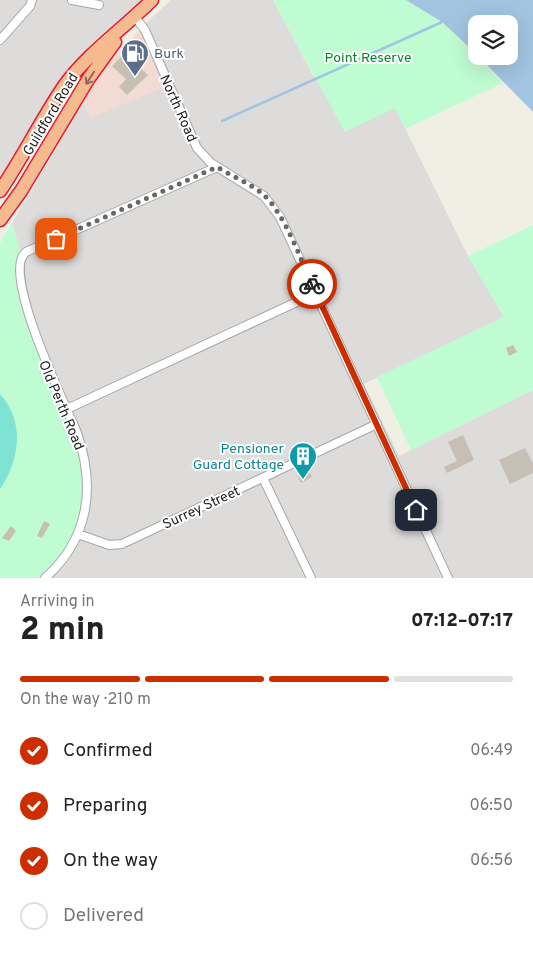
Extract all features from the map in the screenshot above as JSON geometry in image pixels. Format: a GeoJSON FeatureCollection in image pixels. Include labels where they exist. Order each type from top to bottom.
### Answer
{"type":"FeatureCollection","features":[{"type":"Feature","properties":{"kind":"highway","name":"Guildford Road"},"geometry":{"type":"LineString","coordinates":[[0,191],[15,170],[64,86],[83,64],[152,0]]}},
{"type":"Feature","properties":{"kind":"highway","name":"Guildford Road"},"geometry":{"type":"LineString","coordinates":[[0,220],[22,191],[89,78],[131,20]]}},
{"type":"Feature","properties":{"kind":"street"},"geometry":{"type":"LineString","coordinates":[[0,40],[30,6],[32,0]]}},
{"type":"Feature","properties":{"kind":"street"},"geometry":{"type":"LineString","coordinates":[[72,0],[99,5]]}},
{"type":"Feature","properties":{"kind":"street","name":"North Road"},"geometry":{"type":"LineString","coordinates":[[131,20],[145,30],[197,148],[205,158],[217,167],[258,191],[275,208],[448,578]]}},
{"type":"Feature","properties":{"kind":"street","name":"Old Perth Road"},"geometry":{"type":"LineString","coordinates":[[44,578],[58,565],[78,534],[85,510],[87,474],[82,448],[67,409],[22,312],[15,278],[16,265],[21,254],[217,167]]}},
{"type":"Feature","properties":{"kind":"street"},"geometry":{"type":"LineString","coordinates":[[67,409],[316,293]]}},
{"type":"Feature","properties":{"kind":"street","name":"Surrey Street"},"geometry":{"type":"LineString","coordinates":[[78,534],[109,545],[122,544],[377,424]]}},
{"type":"Feature","properties":{"kind":"street"},"geometry":{"type":"LineString","coordinates":[[264,478],[311,578]]}},
{"type":"Feature","properties":{"kind":"shaded area"},"geometry":{"type":"Polygon","coordinates":[[[0,0],[152,0],[83,64],[0,191],[0,0]]]}},
{"type":"Feature","properties":{"kind":"shaded area"},"geometry":{"type":"Polygon","coordinates":[[[171,0],[273,0],[315,79],[395,108],[468,256],[504,317],[364,384],[399,456],[533,390],[533,578],[45,578],[39,350],[22,312],[18,297],[15,270],[21,254],[12,223],[53,154],[57,139],[82,99],[91,118],[143,26],[171,0]]]}},
{"type":"Feature","properties":{"kind":"shaded area"},"geometry":{"type":"Polygon","coordinates":[[[406,0],[533,0],[533,112],[487,65],[518,65],[518,15],[468,15],[468,46],[442,22],[406,0]]]}},
{"type":"Feature","properties":{"kind":"shaded area"},"geometry":{"type":"Polygon","coordinates":[[[143,26],[169,85],[91,118],[83,99],[95,79],[143,26]]]}},
{"type":"Feature","properties":{"kind":"shaded area"},"geometry":{"type":"Polygon","coordinates":[[[0,394],[13,416],[17,441],[12,466],[0,489],[0,394]]]}},
{"type":"Feature","properties":{"kind":"green space","name":"Point Reserve"},"geometry":{"type":"Polygon","coordinates":[[[273,0],[406,0],[442,22],[468,48],[468,65],[485,65],[503,83],[405,129],[395,108],[345,132],[273,0]]]}},
{"type":"Feature","properties":{"kind":"green space"},"geometry":{"type":"Polygon","coordinates":[[[12,223],[21,254],[15,265],[15,278],[22,312],[67,409],[87,474],[78,534],[45,578],[0,578],[0,243],[12,223]]]}},
{"type":"Feature","properties":{"kind":"green space"},"geometry":{"type":"Polygon","coordinates":[[[533,225],[533,390],[411,450],[377,377],[504,317],[468,256],[533,225]]]}},
{"type":"Feature","properties":{"kind":"building","name":"Burk"},"geometry":{"type":"Polygon","coordinates":[[[121,57],[134,70],[138,66],[148,75],[127,95],[119,87],[126,79],[112,66],[121,57]]]}},
{"type":"Feature","properties":{"kind":"building"},"geometry":{"type":"Polygon","coordinates":[[[513,345],[517,352],[509,356],[506,348],[513,345]]]}},
{"type":"Feature","properties":{"kind":"building"},"geometry":{"type":"Polygon","coordinates":[[[463,435],[474,460],[447,473],[444,467],[457,461],[448,442],[463,435]]]}},
{"type":"Feature","properties":{"kind":"building"},"geometry":{"type":"Polygon","coordinates":[[[525,448],[533,464],[533,473],[510,484],[499,460],[525,448]]]}},
{"type":"Feature","properties":{"kind":"building","name":"Pensioner Guard Cottage"},"geometry":{"type":"Polygon","coordinates":[[[309,472],[312,477],[301,483],[298,477],[309,472]]]}},
{"type":"Feature","properties":{"kind":"building"},"geometry":{"type":"Polygon","coordinates":[[[44,521],[50,524],[42,538],[37,536],[44,521]]]}},
{"type":"Feature","properties":{"kind":"building"},"geometry":{"type":"Polygon","coordinates":[[[11,526],[16,531],[9,541],[2,538],[11,526]]]}},
{"type":"Feature","properties":{"kind":"waterway"},"geometry":{"type":"LineString","coordinates":[[222,121],[442,22]]}},
{"type":"Feature","properties":{"kind":"way so far"},"geometry":{"type":"LineString","coordinates":[[56,239],[217,167],[258,191],[275,208],[312,284]]}},
{"type":"Feature","properties":{"kind":"place","name":"Burk"},"geometry":{"type":"Point","coordinates":[135,77]}},
{"type":"Feature","properties":{"kind":"place","name":"Pensioner Guard Cottage"},"geometry":{"type":"Point","coordinates":[303,480]}},
{"type":"Feature","properties":{"kind":"route"},"geometry":{"type":"LineString","coordinates":[[312,284],[416,510]]}}]}
